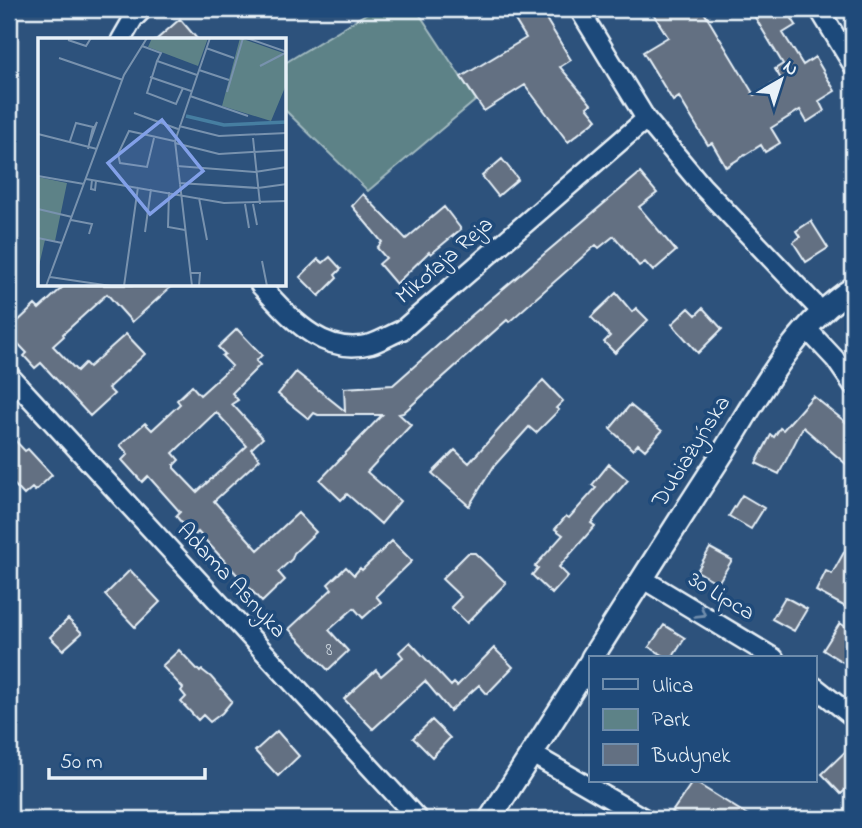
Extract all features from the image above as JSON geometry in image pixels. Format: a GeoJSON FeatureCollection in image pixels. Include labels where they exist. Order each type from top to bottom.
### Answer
{"type":"FeatureCollection","features":[{"type":"Feature","properties":{"kind":"street"},"geometry":{"type":"LineString","coordinates":[[122,38],[133,19],[143,9]]}},
{"type":"Feature","properties":{"kind":"street"},"geometry":{"type":"LineString","coordinates":[[579,9],[646,119],[702,186],[821,311]]}},
{"type":"Feature","properties":{"kind":"street"},"geometry":{"type":"LineString","coordinates":[[819,9],[853,65]]}},
{"type":"Feature","properties":{"kind":"street","name":"Mikołaja Reja"},"geometry":{"type":"LineString","coordinates":[[262,287],[297,325],[323,341],[347,347],[372,344],[401,330],[646,119]]}},
{"type":"Feature","properties":{"kind":"street","name":"Dubiażyńska"},"geometry":{"type":"LineString","coordinates":[[594,656],[771,377],[821,311],[853,288]]}},
{"type":"Feature","properties":{"kind":"street"},"geometry":{"type":"LineString","coordinates":[[806,328],[835,359],[853,385]]}},
{"type":"Feature","properties":{"kind":"street","name":"Adama Asnyka"},"geometry":{"type":"LineString","coordinates":[[9,375],[418,819]]}},
{"type":"Feature","properties":{"kind":"street","name":"30 Lipca"},"geometry":{"type":"LineString","coordinates":[[643,579],[771,656]]}},
{"type":"Feature","properties":{"kind":"street","name":"Dubiażyńska"},"geometry":{"type":"LineString","coordinates":[[491,819],[589,664]]}},
{"type":"Feature","properties":{"kind":"street"},"geometry":{"type":"LineString","coordinates":[[816,688],[853,717]]}},
{"type":"Feature","properties":{"kind":"street"},"geometry":{"type":"LineString","coordinates":[[532,754],[645,819]]}},
{"type":"Feature","properties":{"kind":"green space"},"geometry":{"type":"Polygon","coordinates":[[[374,9],[416,9],[476,100],[368,191],[287,112],[287,62],[374,9]]]}},
{"type":"Feature","properties":{"kind":"building"},"geometry":{"type":"Polygon","coordinates":[[[508,9],[540,9],[571,60],[560,67],[591,104],[587,107],[597,119],[568,142],[525,85],[484,111],[461,77],[526,38],[508,9]]]}},
{"type":"Feature","properties":{"kind":"building"},"geometry":{"type":"Polygon","coordinates":[[[650,9],[702,9],[754,95],[781,79],[775,69],[783,64],[750,9],[786,9],[796,25],[783,33],[803,65],[815,57],[835,91],[819,101],[824,111],[807,122],[800,110],[771,128],[780,143],[765,152],[761,145],[726,167],[712,143],[708,145],[679,97],[673,101],[643,52],[668,37],[650,9]]]}},
{"type":"Feature","properties":{"kind":"building"},"geometry":{"type":"Polygon","coordinates":[[[180,19],[196,38],[158,38],[180,19]]]}},
{"type":"Feature","properties":{"kind":"building"},"geometry":{"type":"Polygon","coordinates":[[[502,159],[518,179],[498,196],[482,176],[502,159]]]}},
{"type":"Feature","properties":{"kind":"building"},"geometry":{"type":"Polygon","coordinates":[[[640,173],[657,193],[639,207],[676,251],[653,271],[645,262],[639,266],[614,236],[599,248],[596,245],[399,414],[411,425],[367,472],[400,501],[381,524],[347,494],[341,500],[320,480],[382,415],[314,413],[309,419],[278,394],[296,372],[345,411],[344,388],[393,385],[640,173]]]}},
{"type":"Feature","properties":{"kind":"building"},"geometry":{"type":"Polygon","coordinates":[[[363,194],[406,239],[444,207],[461,229],[431,254],[429,252],[396,284],[379,264],[386,258],[377,248],[382,242],[352,206],[363,194]]]}},
{"type":"Feature","properties":{"kind":"building"},"geometry":{"type":"Polygon","coordinates":[[[811,221],[828,248],[806,262],[793,242],[800,237],[796,231],[811,221]]]}},
{"type":"Feature","properties":{"kind":"building"},"geometry":{"type":"Polygon","coordinates":[[[330,257],[341,269],[335,275],[337,278],[319,296],[300,277],[318,259],[323,263],[330,257]]]}},
{"type":"Feature","properties":{"kind":"building"},"geometry":{"type":"Polygon","coordinates":[[[63,287],[171,287],[132,322],[107,294],[53,346],[77,371],[85,363],[89,367],[126,334],[145,354],[108,388],[114,394],[90,416],[41,363],[35,368],[24,356],[27,353],[9,334],[9,330],[35,305],[39,309],[63,287]]]}},
{"type":"Feature","properties":{"kind":"building"},"geometry":{"type":"Polygon","coordinates":[[[616,293],[632,312],[636,308],[648,320],[615,353],[604,342],[610,336],[591,317],[616,293]]]}},
{"type":"Feature","properties":{"kind":"building"},"geometry":{"type":"Polygon","coordinates":[[[689,308],[696,315],[703,308],[722,329],[698,353],[672,324],[689,308]]]}},
{"type":"Feature","properties":{"kind":"building"},"geometry":{"type":"Polygon","coordinates":[[[237,329],[262,355],[256,361],[260,365],[232,393],[238,400],[232,404],[263,438],[251,449],[260,459],[214,501],[258,550],[298,513],[316,532],[278,572],[285,580],[262,602],[198,532],[194,536],[186,528],[176,516],[180,512],[148,476],[142,482],[122,460],[128,454],[120,445],[145,423],[152,430],[180,404],[177,400],[192,386],[200,395],[232,366],[222,356],[225,354],[218,347],[237,329]],[[216,412],[173,453],[179,460],[174,468],[197,492],[247,446],[216,412]]]}},
{"type":"Feature","properties":{"kind":"building"},"geometry":{"type":"Polygon","coordinates":[[[543,380],[563,401],[556,408],[559,410],[536,433],[529,427],[494,466],[469,506],[432,473],[455,450],[469,463],[543,380]]]}},
{"type":"Feature","properties":{"kind":"building"},"geometry":{"type":"Polygon","coordinates":[[[813,396],[853,428],[853,470],[803,427],[779,474],[756,463],[771,435],[774,437],[780,428],[783,430],[813,396]]]}},
{"type":"Feature","properties":{"kind":"building"},"geometry":{"type":"Polygon","coordinates":[[[630,405],[662,431],[645,450],[638,444],[633,450],[610,429],[630,405]]]}},
{"type":"Feature","properties":{"kind":"building"},"geometry":{"type":"Polygon","coordinates":[[[9,434],[25,451],[28,449],[52,475],[35,491],[32,488],[24,495],[9,479],[9,434]]]}},
{"type":"Feature","properties":{"kind":"building"},"geometry":{"type":"Polygon","coordinates":[[[609,464],[628,480],[591,523],[595,526],[559,567],[568,576],[552,594],[532,575],[538,568],[535,566],[563,535],[555,529],[566,516],[569,518],[596,488],[592,485],[609,464]]]}},
{"type":"Feature","properties":{"kind":"building"},"geometry":{"type":"Polygon","coordinates":[[[742,495],[764,508],[751,529],[729,516],[742,495]]]}},
{"type":"Feature","properties":{"kind":"building"},"geometry":{"type":"Polygon","coordinates":[[[853,536],[853,611],[816,591],[826,571],[832,574],[853,536]]]}},
{"type":"Feature","properties":{"kind":"building"},"geometry":{"type":"Polygon","coordinates":[[[392,541],[412,561],[376,596],[381,602],[363,618],[354,608],[329,630],[348,651],[328,670],[289,629],[332,589],[328,584],[346,567],[354,575],[392,541]]]}},
{"type":"Feature","properties":{"kind":"building"},"geometry":{"type":"Polygon","coordinates":[[[710,548],[732,560],[718,583],[697,571],[710,548]]]}},
{"type":"Feature","properties":{"kind":"building"},"geometry":{"type":"Polygon","coordinates":[[[468,553],[475,553],[506,583],[467,623],[451,607],[461,597],[442,579],[468,553]]]}},
{"type":"Feature","properties":{"kind":"building"},"geometry":{"type":"Polygon","coordinates":[[[130,570],[160,602],[135,627],[105,595],[130,570]]]}},
{"type":"Feature","properties":{"kind":"building"},"geometry":{"type":"Polygon","coordinates":[[[785,597],[807,609],[794,631],[772,619],[785,597]]]}},
{"type":"Feature","properties":{"kind":"building"},"geometry":{"type":"Polygon","coordinates":[[[68,619],[82,633],[63,650],[50,637],[68,619]]]}},
{"type":"Feature","properties":{"kind":"building"},"geometry":{"type":"Polygon","coordinates":[[[840,623],[853,632],[853,653],[846,664],[823,650],[840,623]]]}},
{"type":"Feature","properties":{"kind":"building"},"geometry":{"type":"Polygon","coordinates":[[[664,625],[685,638],[673,656],[665,656],[649,647],[664,625]]]}},
{"type":"Feature","properties":{"kind":"building"},"geometry":{"type":"Polygon","coordinates":[[[410,642],[451,686],[454,683],[457,686],[494,648],[513,667],[487,694],[479,685],[450,711],[425,681],[373,729],[344,699],[376,670],[381,676],[403,657],[399,652],[410,642]]]}},
{"type":"Feature","properties":{"kind":"building"},"geometry":{"type":"Polygon","coordinates":[[[179,650],[200,672],[202,670],[211,677],[232,701],[210,722],[203,715],[198,720],[181,702],[186,697],[181,691],[183,688],[162,666],[179,650]]]}},
{"type":"Feature","properties":{"kind":"building"},"geometry":{"type":"Polygon","coordinates":[[[432,720],[450,738],[432,757],[413,738],[432,720]]]}},
{"type":"Feature","properties":{"kind":"building"},"geometry":{"type":"Polygon","coordinates":[[[277,731],[299,756],[278,776],[255,751],[277,731]]]}},
{"type":"Feature","properties":{"kind":"building"},"geometry":{"type":"Polygon","coordinates":[[[853,744],[853,783],[841,794],[822,774],[853,744]]]}},
{"type":"Feature","properties":{"kind":"building"},"geometry":{"type":"Polygon","coordinates":[[[695,782],[754,819],[683,819],[672,812],[695,782]]]}}]}
